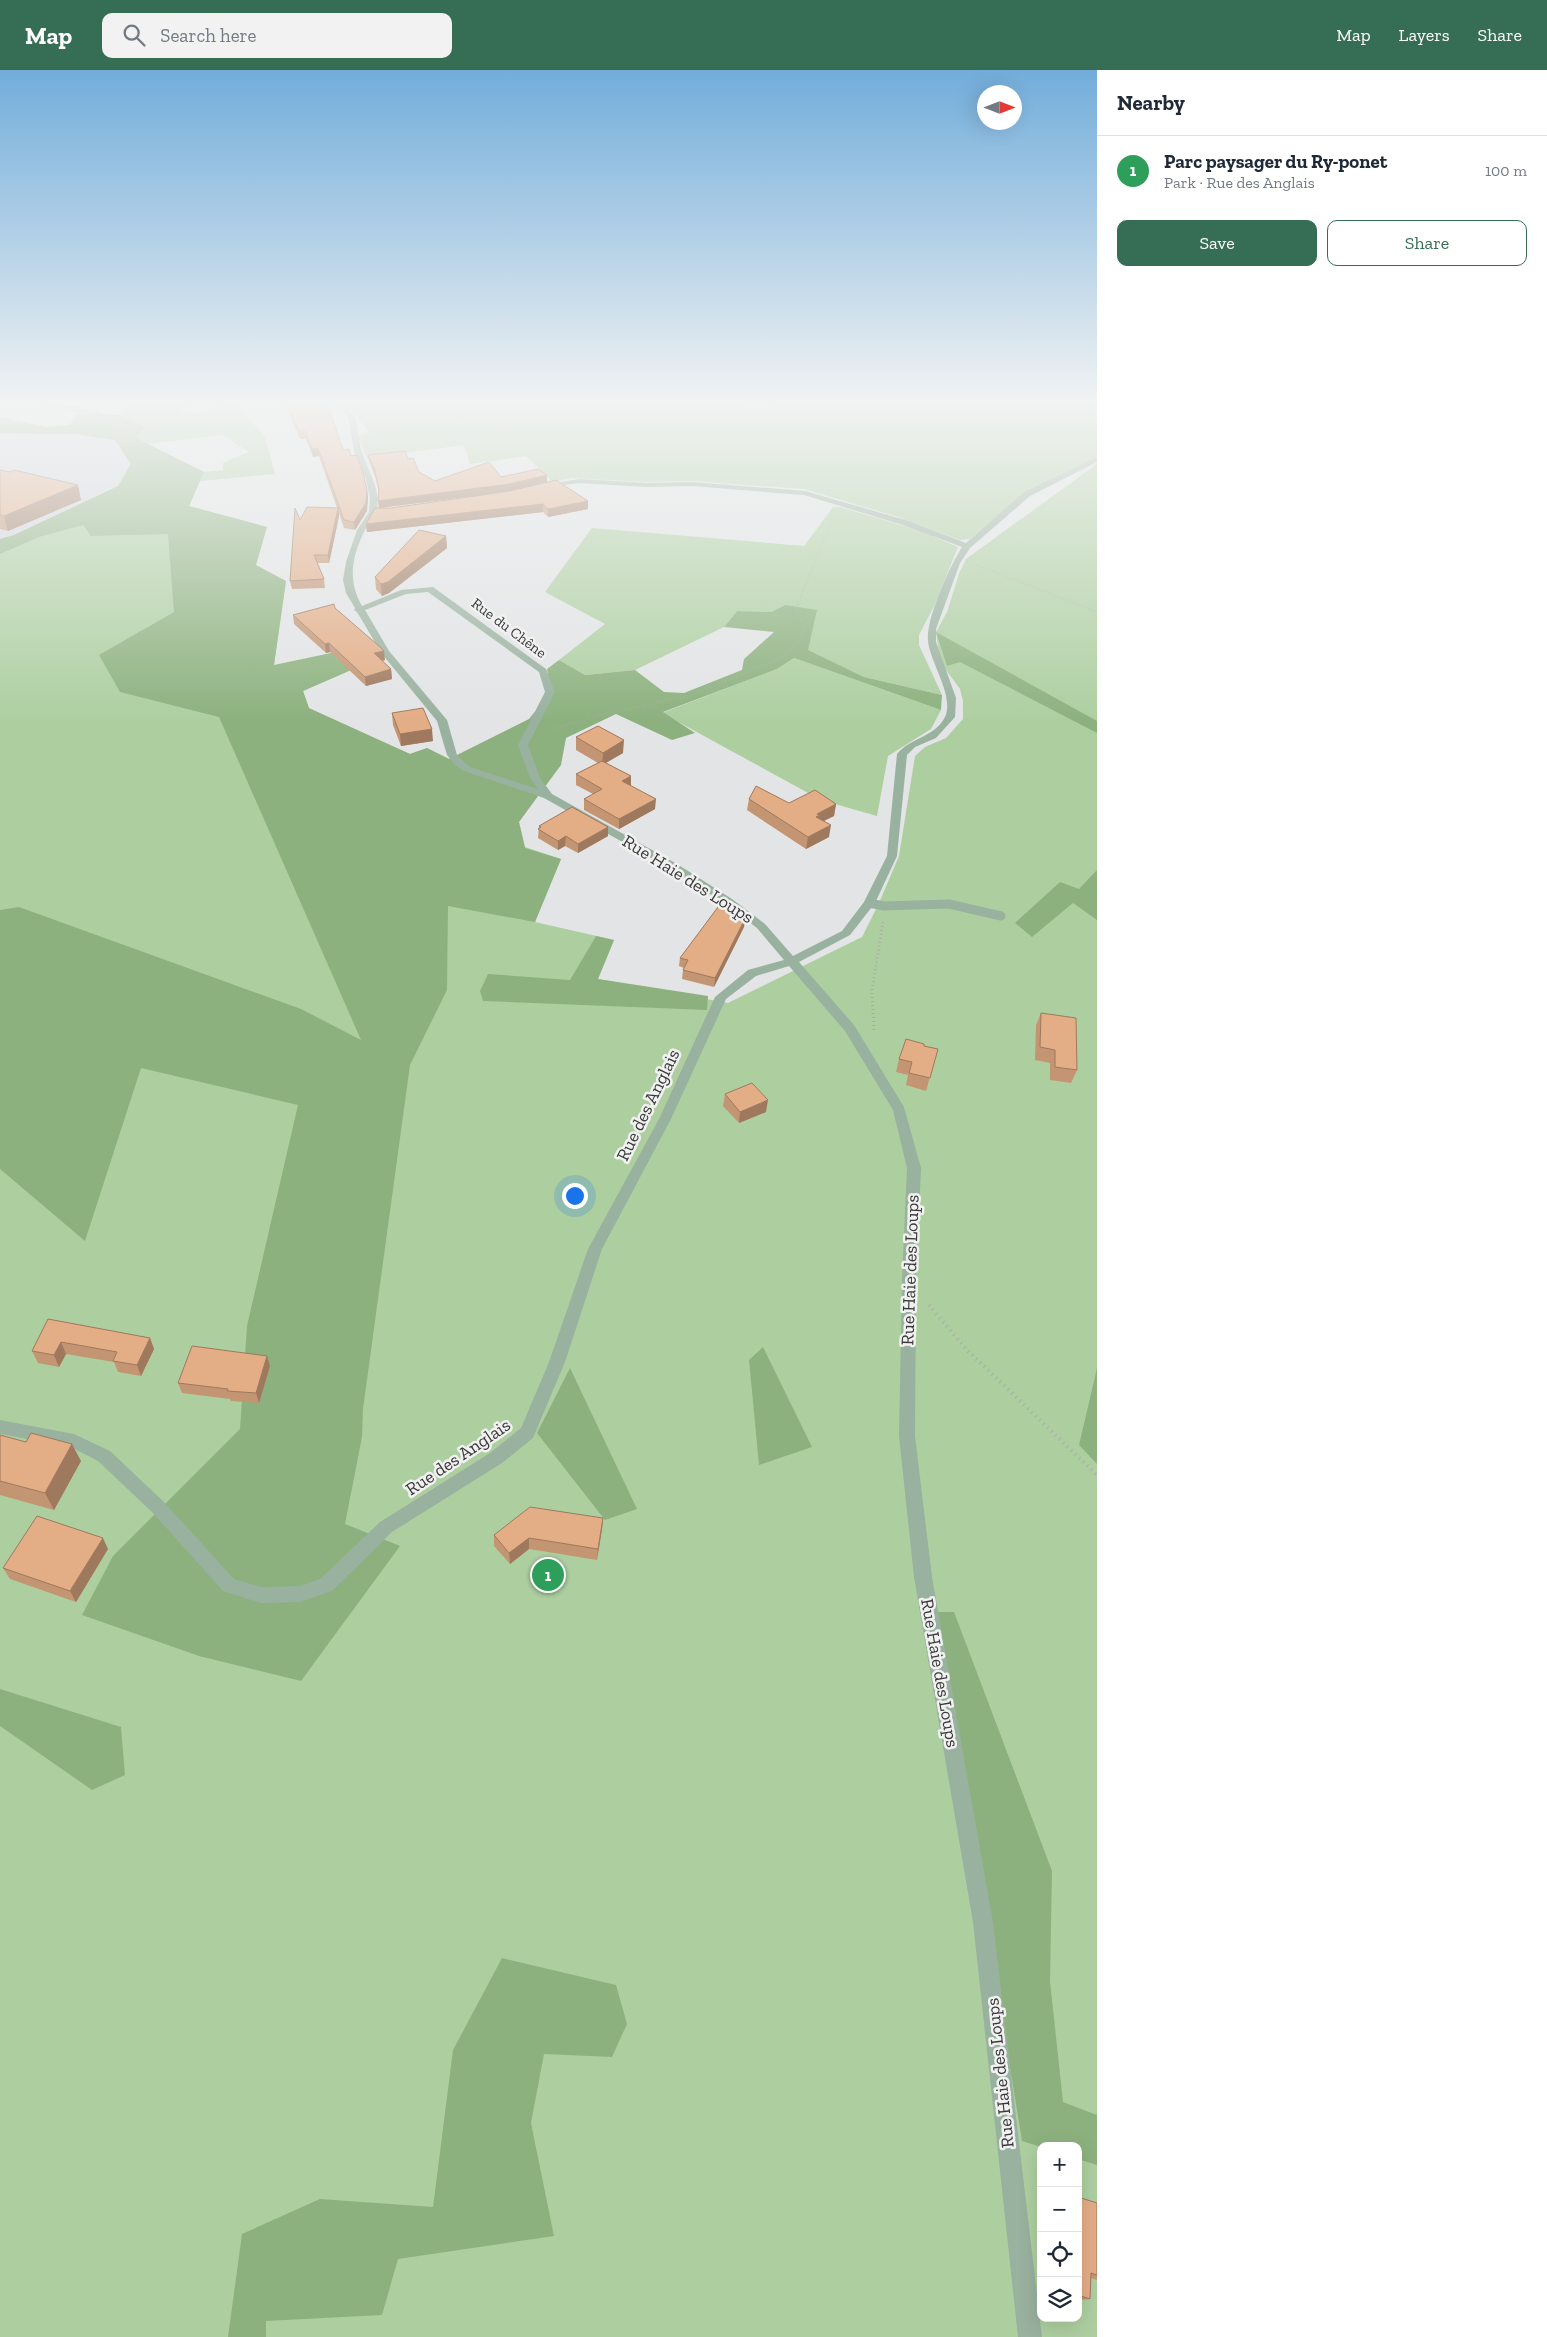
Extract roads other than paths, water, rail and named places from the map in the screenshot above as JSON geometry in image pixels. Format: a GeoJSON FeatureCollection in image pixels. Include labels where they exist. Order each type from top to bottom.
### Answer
{"type":"FeatureCollection","features":[{"type":"Feature","properties":{"kind":"street","name":"Rue Haie des Loups"},"geometry":{"type":"LineString","coordinates":[[377,509],[378,512],[361,530],[350,562],[347,580],[350,593],[358,610],[384,652],[442,720],[452,755],[458,763],[466,769],[548,796],[673,866],[728,901],[761,926],[850,1028],[899,1110],[914,1168],[908,1279],[906,1436],[923,1576],[983,1922],[1030,2337]]}},
{"type":"Feature","properties":{"kind":"street"},"geometry":{"type":"LineString","coordinates":[[861,509],[967,546],[1010,509]]}},
{"type":"Feature","properties":{"kind":"street","name":"Rue des Anglais"},"geometry":{"type":"LineString","coordinates":[[0,1427],[74,1442],[104,1456],[158,1507],[228,1585],[261,1595],[300,1594],[326,1585],[386,1527],[496,1458],[527,1433],[557,1362],[595,1249],[665,1119],[720,997],[752,973],[792,961],[846,934],[869,903],[892,856],[902,754],[912,744],[933,736],[950,716],[951,698],[932,642],[932,629],[959,558],[967,546]]}},
{"type":"Feature","properties":{"kind":"street","name":"Rue du Chêne"},"geometry":{"type":"LineString","coordinates":[[358,610],[404,592],[430,589],[542,671],[550,692],[523,745],[535,778],[548,796]]}},
{"type":"Feature","properties":{"kind":"lane"},"geometry":{"type":"LineString","coordinates":[[869,903],[884,906],[949,904],[1001,916]]}},
{"type":"Feature","properties":{"kind":"place","name":"Parc paysager du Ry-ponet"},"geometry":{"type":"Point","coordinates":[548,1575]}}]}
